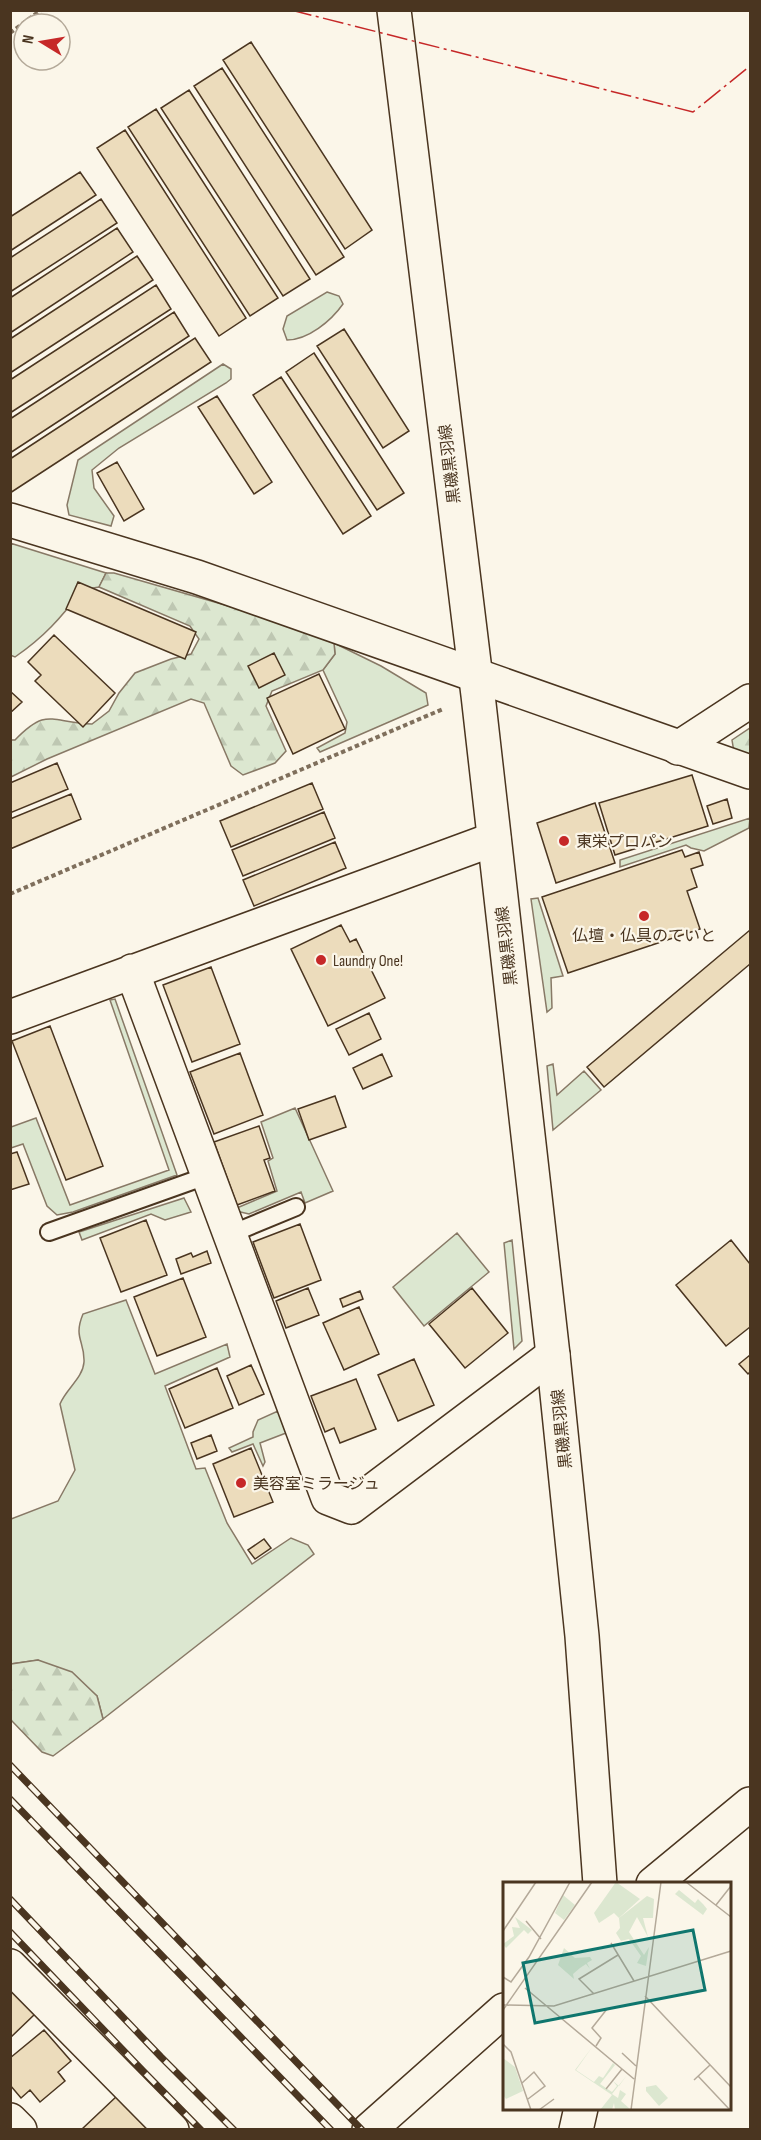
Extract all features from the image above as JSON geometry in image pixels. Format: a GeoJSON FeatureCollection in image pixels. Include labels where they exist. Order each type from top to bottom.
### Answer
{"type":"FeatureCollection","features":[{"type":"Feature","properties":{"kind":"street","name":"黒磯黒羽線"},"geometry":{"type":"LineString","coordinates":[[394,10],[476,685],[553,1355],[582,1636],[600,1882]]}},
{"type":"Feature","properties":{"kind":"street"},"geometry":{"type":"LineString","coordinates":[[10,520],[197,577],[476,685],[750,772]]}},
{"type":"Feature","properties":{"kind":"street"},"geometry":{"type":"LineString","coordinates":[[678,748],[750,701]]}},
{"type":"Feature","properties":{"kind":"street"},"geometry":{"type":"LineString","coordinates":[[10,1017],[494,839]]}},
{"type":"Feature","properties":{"kind":"street"},"geometry":{"type":"LineString","coordinates":[[132,971],[328,1498],[351,1507],[553,1355]]}},
{"type":"Feature","properties":{"kind":"street"},"geometry":{"type":"LineString","coordinates":[[655,1882],[750,1804]]}},
{"type":"Feature","properties":{"kind":"street"},"geometry":{"type":"LineString","coordinates":[[10,1966],[172,2130]]}},
{"type":"Feature","properties":{"kind":"street"},"geometry":{"type":"LineString","coordinates":[[369,2130],[503,2011]]}},
{"type":"Feature","properties":{"kind":"street"},"geometry":{"type":"LineString","coordinates":[[576,2130],[580,2110]]}},
{"type":"Feature","properties":{"kind":"street"},"geometry":{"type":"LineString","coordinates":[[10,2120],[20,2130]]}},
{"type":"Feature","properties":{"kind":"lane"},"geometry":{"type":"LineString","coordinates":[[49,1232],[209,1175]]}},
{"type":"Feature","properties":{"kind":"lane"},"geometry":{"type":"LineString","coordinates":[[231,1234],[296,1207]]}},
{"type":"Feature","properties":{"kind":"path"},"geometry":{"type":"LineString","coordinates":[[10,33],[41,10]]}},
{"type":"Feature","properties":{"kind":"path"},"geometry":{"type":"LineString","coordinates":[[10,894],[476,685]]}},
{"type":"Feature","properties":{"kind":"green space"},"geometry":{"type":"Polygon","coordinates":[[[327,292],[339,296],[343,304],[326,323],[311,333],[287,340],[283,329],[287,316],[327,292]]]}},
{"type":"Feature","properties":{"kind":"green space"},"geometry":{"type":"Polygon","coordinates":[[[223,364],[231,369],[231,379],[119,448],[92,470],[94,488],[114,516],[111,526],[69,515],[67,505],[78,460],[223,364]]]}},
{"type":"Feature","properties":{"kind":"green space"},"geometry":{"type":"Polygon","coordinates":[[[10,543],[106,573],[99,587],[82,590],[35,642],[15,657],[10,655],[10,543]]]}},
{"type":"Feature","properties":{"kind":"green space"},"geometry":{"type":"Polygon","coordinates":[[[106,573],[114,573],[260,615],[334,643],[335,654],[323,670],[272,691],[266,706],[286,751],[275,763],[243,775],[231,766],[204,703],[191,699],[47,759],[11,777],[11,740],[15,740],[35,723],[43,720],[92,724],[109,711],[119,693],[135,673],[191,654],[199,639],[190,626],[99,587],[106,573]]]}},
{"type":"Feature","properties":{"kind":"green space"},"geometry":{"type":"Polygon","coordinates":[[[334,643],[381,666],[426,693],[428,705],[320,752],[317,748],[345,733],[347,722],[323,670],[335,654],[334,643]]]}},
{"type":"Feature","properties":{"kind":"green space"},"geometry":{"type":"Polygon","coordinates":[[[750,728],[750,758],[734,752],[732,740],[750,728]]]}},
{"type":"Feature","properties":{"kind":"green space"},"geometry":{"type":"Polygon","coordinates":[[[750,818],[749,828],[704,851],[686,845],[620,867],[620,860],[750,818]]]}},
{"type":"Feature","properties":{"kind":"green space"},"geometry":{"type":"Polygon","coordinates":[[[538,898],[563,976],[551,978],[552,1008],[547,1012],[531,899],[538,898]]]}},
{"type":"Feature","properties":{"kind":"green space"},"geometry":{"type":"Polygon","coordinates":[[[115,999],[177,1175],[73,1212],[57,1215],[47,1206],[23,1144],[11,1148],[11,1127],[36,1118],[70,1205],[169,1170],[110,1000],[115,999]]]}},
{"type":"Feature","properties":{"kind":"green space"},"geometry":{"type":"Polygon","coordinates":[[[553,1064],[557,1095],[584,1071],[601,1090],[553,1130],[547,1066],[553,1064]]]}},
{"type":"Feature","properties":{"kind":"green space"},"geometry":{"type":"Polygon","coordinates":[[[295,1108],[333,1191],[305,1203],[301,1192],[249,1214],[232,1210],[277,1191],[268,1161],[273,1158],[261,1122],[295,1108]]]}},
{"type":"Feature","properties":{"kind":"green space"},"geometry":{"type":"Polygon","coordinates":[[[184,1198],[191,1212],[165,1220],[151,1214],[82,1240],[79,1232],[184,1198]]]}},
{"type":"Feature","properties":{"kind":"green space"},"geometry":{"type":"Polygon","coordinates":[[[457,1233],[489,1272],[424,1326],[393,1287],[457,1233]]]}},
{"type":"Feature","properties":{"kind":"green space"},"geometry":{"type":"Polygon","coordinates":[[[512,1240],[522,1341],[514,1349],[504,1243],[512,1240]]]}},
{"type":"Feature","properties":{"kind":"green space"},"geometry":{"type":"Polygon","coordinates":[[[126,1300],[155,1374],[227,1344],[230,1357],[165,1386],[196,1469],[205,1468],[227,1523],[252,1564],[291,1538],[308,1545],[314,1554],[103,1719],[97,1696],[38,1660],[11,1664],[11,1519],[58,1501],[75,1470],[60,1404],[83,1368],[84,1355],[79,1334],[80,1322],[83,1314],[126,1300]]]}},
{"type":"Feature","properties":{"kind":"green space"},"geometry":{"type":"Polygon","coordinates":[[[278,1411],[286,1433],[260,1443],[265,1462],[263,1466],[253,1444],[232,1452],[229,1448],[253,1437],[258,1420],[278,1411]]]}},
{"type":"Feature","properties":{"kind":"green space"},"geometry":{"type":"Polygon","coordinates":[[[38,1660],[72,1672],[97,1696],[103,1719],[53,1756],[42,1752],[11,1720],[11,1664],[38,1660]]]}},
{"type":"Feature","properties":{"kind":"building"},"geometry":{"type":"Polygon","coordinates":[[[251,42],[372,230],[345,249],[223,60],[251,42]]]}},
{"type":"Feature","properties":{"kind":"building"},"geometry":{"type":"Polygon","coordinates":[[[222,68],[344,257],[316,275],[194,86],[222,68]]]}},
{"type":"Feature","properties":{"kind":"building"},"geometry":{"type":"Polygon","coordinates":[[[189,90],[310,279],[283,296],[161,108],[189,90]]]}},
{"type":"Feature","properties":{"kind":"building"},"geometry":{"type":"Polygon","coordinates":[[[156,109],[278,298],[250,316],[128,127],[156,109]]]}},
{"type":"Feature","properties":{"kind":"building"},"geometry":{"type":"Polygon","coordinates":[[[125,130],[246,318],[219,336],[97,148],[125,130]]]}},
{"type":"Feature","properties":{"kind":"building"},"geometry":{"type":"Polygon","coordinates":[[[80,172],[96,195],[10,251],[10,217],[80,172]]]}},
{"type":"Feature","properties":{"kind":"building"},"geometry":{"type":"Polygon","coordinates":[[[101,199],[117,223],[10,292],[10,258],[101,199]]]}},
{"type":"Feature","properties":{"kind":"building"},"geometry":{"type":"Polygon","coordinates":[[[117,228],[133,252],[10,333],[10,298],[117,228]]]}},
{"type":"Feature","properties":{"kind":"building"},"geometry":{"type":"Polygon","coordinates":[[[137,256],[153,280],[10,373],[10,339],[137,256]]]}},
{"type":"Feature","properties":{"kind":"building"},"geometry":{"type":"Polygon","coordinates":[[[156,285],[171,309],[10,413],[10,380],[156,285]]]}},
{"type":"Feature","properties":{"kind":"building"},"geometry":{"type":"Polygon","coordinates":[[[174,312],[189,336],[10,453],[10,419],[174,312]]]}},
{"type":"Feature","properties":{"kind":"building"},"geometry":{"type":"Polygon","coordinates":[[[344,329],[409,431],[383,448],[317,346],[344,329]]]}},
{"type":"Feature","properties":{"kind":"building"},"geometry":{"type":"Polygon","coordinates":[[[195,338],[211,362],[10,493],[10,459],[195,338]]]}},
{"type":"Feature","properties":{"kind":"building"},"geometry":{"type":"Polygon","coordinates":[[[314,353],[404,493],[377,510],[286,372],[314,353]]]}},
{"type":"Feature","properties":{"kind":"building"},"geometry":{"type":"Polygon","coordinates":[[[281,377],[371,516],[343,534],[253,395],[281,377]]]}},
{"type":"Feature","properties":{"kind":"building"},"geometry":{"type":"Polygon","coordinates":[[[217,396],[272,482],[254,494],[198,407],[217,396]]]}},
{"type":"Feature","properties":{"kind":"building"},"geometry":{"type":"Polygon","coordinates":[[[117,462],[144,509],[124,521],[97,473],[117,462]]]}},
{"type":"Feature","properties":{"kind":"building"},"geometry":{"type":"Polygon","coordinates":[[[78,582],[196,632],[185,659],[66,609],[78,582]]]}},
{"type":"Feature","properties":{"kind":"building"},"geometry":{"type":"Polygon","coordinates":[[[54,635],[115,693],[83,727],[35,681],[41,675],[28,662],[54,635]]]}},
{"type":"Feature","properties":{"kind":"building"},"geometry":{"type":"Polygon","coordinates":[[[274,653],[285,675],[259,688],[248,666],[274,653]]]}},
{"type":"Feature","properties":{"kind":"building"},"geometry":{"type":"Polygon","coordinates":[[[319,674],[345,729],[293,754],[267,698],[319,674]]]}},
{"type":"Feature","properties":{"kind":"building"},"geometry":{"type":"Polygon","coordinates":[[[10,691],[22,702],[10,713],[10,691]]]}},
{"type":"Feature","properties":{"kind":"building"},"geometry":{"type":"Polygon","coordinates":[[[57,763],[68,789],[10,813],[10,783],[57,763]]]}},
{"type":"Feature","properties":{"kind":"building"},"geometry":{"type":"Polygon","coordinates":[[[692,775],[708,826],[615,855],[599,803],[692,775]]]}},
{"type":"Feature","properties":{"kind":"building"},"geometry":{"type":"Polygon","coordinates":[[[312,783],[323,809],[231,847],[220,821],[312,783]]]}},
{"type":"Feature","properties":{"kind":"building"},"geometry":{"type":"Polygon","coordinates":[[[71,794],[81,819],[10,849],[10,819],[71,794]]]}},
{"type":"Feature","properties":{"kind":"building"},"geometry":{"type":"Polygon","coordinates":[[[727,799],[732,818],[713,824],[707,806],[727,799]]]}},
{"type":"Feature","properties":{"kind":"building"},"geometry":{"type":"Polygon","coordinates":[[[595,803],[615,863],[556,883],[537,823],[595,803]]]}},
{"type":"Feature","properties":{"kind":"building"},"geometry":{"type":"Polygon","coordinates":[[[324,812],[335,838],[243,876],[232,850],[324,812]]]}},
{"type":"Feature","properties":{"kind":"building"},"geometry":{"type":"Polygon","coordinates":[[[335,842],[346,868],[254,906],[243,880],[335,842]]]}},
{"type":"Feature","properties":{"kind":"building"},"geometry":{"type":"Polygon","coordinates":[[[682,850],[685,857],[699,852],[703,865],[691,869],[697,887],[687,891],[700,929],[568,973],[542,897],[682,850]]]}},
{"type":"Feature","properties":{"kind":"building"},"geometry":{"type":"Polygon","coordinates":[[[341,925],[350,942],[356,939],[385,998],[328,1026],[291,949],[341,925]]]}},
{"type":"Feature","properties":{"kind":"building"},"geometry":{"type":"Polygon","coordinates":[[[750,930],[750,964],[604,1087],[587,1067],[750,930]]]}},
{"type":"Feature","properties":{"kind":"building"},"geometry":{"type":"Polygon","coordinates":[[[211,967],[240,1044],[192,1062],[163,985],[211,967]]]}},
{"type":"Feature","properties":{"kind":"building"},"geometry":{"type":"Polygon","coordinates":[[[369,1013],[381,1039],[349,1055],[336,1029],[369,1013]]]}},
{"type":"Feature","properties":{"kind":"building"},"geometry":{"type":"Polygon","coordinates":[[[50,1026],[103,1166],[66,1180],[12,1041],[50,1026]]]}},
{"type":"Feature","properties":{"kind":"building"},"geometry":{"type":"Polygon","coordinates":[[[240,1053],[263,1115],[214,1134],[190,1072],[240,1053]]]}},
{"type":"Feature","properties":{"kind":"building"},"geometry":{"type":"Polygon","coordinates":[[[382,1054],[392,1076],[363,1089],[353,1068],[382,1054]]]}},
{"type":"Feature","properties":{"kind":"building"},"geometry":{"type":"Polygon","coordinates":[[[335,1096],[346,1127],[309,1140],[298,1109],[335,1096]]]}},
{"type":"Feature","properties":{"kind":"building"},"geometry":{"type":"Polygon","coordinates":[[[259,1126],[270,1158],[264,1160],[275,1191],[237,1205],[214,1142],[259,1126]]]}},
{"type":"Feature","properties":{"kind":"building"},"geometry":{"type":"Polygon","coordinates":[[[17,1152],[29,1184],[10,1190],[10,1154],[17,1152]]]}},
{"type":"Feature","properties":{"kind":"building"},"geometry":{"type":"Polygon","coordinates":[[[146,1220],[167,1275],[121,1292],[100,1238],[146,1220]]]}},
{"type":"Feature","properties":{"kind":"building"},"geometry":{"type":"Polygon","coordinates":[[[300,1224],[321,1280],[274,1298],[253,1242],[300,1224]]]}},
{"type":"Feature","properties":{"kind":"building"},"geometry":{"type":"Polygon","coordinates":[[[731,1240],[750,1264],[750,1327],[726,1346],[676,1285],[731,1240]]]}},
{"type":"Feature","properties":{"kind":"building"},"geometry":{"type":"Polygon","coordinates":[[[207,1251],[211,1263],[181,1274],[176,1259],[191,1253],[193,1257],[207,1251]]]}},
{"type":"Feature","properties":{"kind":"building"},"geometry":{"type":"Polygon","coordinates":[[[183,1278],[206,1337],[157,1356],[134,1297],[183,1278]]]}},
{"type":"Feature","properties":{"kind":"building"},"geometry":{"type":"Polygon","coordinates":[[[308,1288],[319,1315],[286,1328],[276,1301],[308,1288]]]}},
{"type":"Feature","properties":{"kind":"building"},"geometry":{"type":"Polygon","coordinates":[[[472,1288],[508,1333],[465,1368],[429,1324],[472,1288]]]}},
{"type":"Feature","properties":{"kind":"building"},"geometry":{"type":"Polygon","coordinates":[[[360,1291],[363,1299],[343,1307],[340,1299],[360,1291]]]}},
{"type":"Feature","properties":{"kind":"building"},"geometry":{"type":"Polygon","coordinates":[[[359,1307],[379,1354],[344,1370],[323,1323],[359,1307]]]}},
{"type":"Feature","properties":{"kind":"building"},"geometry":{"type":"Polygon","coordinates":[[[750,1355],[750,1372],[748,1374],[739,1364],[750,1355]]]}},
{"type":"Feature","properties":{"kind":"building"},"geometry":{"type":"Polygon","coordinates":[[[414,1359],[434,1405],[398,1421],[378,1375],[414,1359]]]}},
{"type":"Feature","properties":{"kind":"building"},"geometry":{"type":"Polygon","coordinates":[[[251,1365],[264,1394],[239,1405],[227,1376],[251,1365]]]}},
{"type":"Feature","properties":{"kind":"building"},"geometry":{"type":"Polygon","coordinates":[[[217,1368],[233,1408],[185,1428],[169,1389],[217,1368]]]}},
{"type":"Feature","properties":{"kind":"building"},"geometry":{"type":"Polygon","coordinates":[[[356,1379],[376,1429],[340,1443],[334,1428],[325,1432],[311,1396],[356,1379]]]}},
{"type":"Feature","properties":{"kind":"building"},"geometry":{"type":"Polygon","coordinates":[[[211,1435],[217,1451],[197,1459],[191,1443],[211,1435]]]}},
{"type":"Feature","properties":{"kind":"building"},"geometry":{"type":"Polygon","coordinates":[[[251,1448],[273,1502],[234,1517],[213,1464],[251,1448]]]}},
{"type":"Feature","properties":{"kind":"building"},"geometry":{"type":"Polygon","coordinates":[[[264,1539],[271,1548],[255,1559],[248,1550],[264,1539]]]}},
{"type":"Feature","properties":{"kind":"building"},"geometry":{"type":"Polygon","coordinates":[[[10,1988],[35,2014],[10,2038],[10,1988]]]}},
{"type":"Feature","properties":{"kind":"building"},"geometry":{"type":"Polygon","coordinates":[[[44,2030],[71,2061],[58,2072],[65,2081],[40,2102],[30,2090],[21,2098],[10,2085],[10,2058],[44,2030]]]}},
{"type":"Feature","properties":{"kind":"building"},"geometry":{"type":"Polygon","coordinates":[[[118,2095],[151,2130],[81,2130],[118,2095]]]}},
{"type":"Feature","properties":{"kind":"railway"},"geometry":{"type":"LineString","coordinates":[[10,1765],[362,2130]]}},
{"type":"Feature","properties":{"kind":"railway"},"geometry":{"type":"LineString","coordinates":[[10,1799],[331,2130]]}},
{"type":"Feature","properties":{"kind":"railway"},"geometry":{"type":"LineString","coordinates":[[10,1899],[234,2130]]}},
{"type":"Feature","properties":{"kind":"railway"},"geometry":{"type":"LineString","coordinates":[[10,1932],[201,2130]]}},
{"type":"Feature","properties":{"kind":"power"},"geometry":{"type":"LineString","coordinates":[[291,10],[693,112],[750,66]]}},
{"type":"Feature","properties":{"kind":"place","name":"東栄プロパン"},"geometry":{"type":"Point","coordinates":[564,841]}},
{"type":"Feature","properties":{"kind":"place","name":"仏壇・仏具のていと"},"geometry":{"type":"Point","coordinates":[644,916]}},
{"type":"Feature","properties":{"kind":"place","name":"Laundry One!"},"geometry":{"type":"Point","coordinates":[321,960]}},
{"type":"Feature","properties":{"kind":"place","name":"美容室ミラージュ"},"geometry":{"type":"Point","coordinates":[241,1483]}}]}
